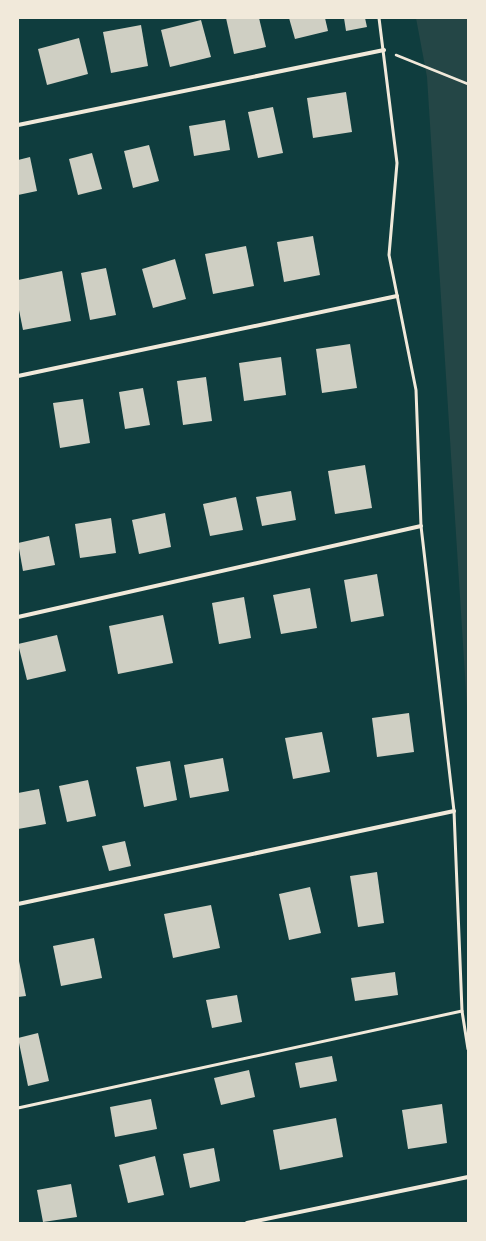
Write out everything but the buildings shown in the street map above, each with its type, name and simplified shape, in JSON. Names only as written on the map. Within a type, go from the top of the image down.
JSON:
[{"type":"street","points":[[18,125],[384,50]]},
{"type":"street","points":[[18,376],[397,296]]},
{"type":"street","points":[[18,617],[421,526]]},
{"type":"street","points":[[18,904],[454,811]]},
{"type":"street","points":[[246,1223],[468,1177]]},
{"type":"lane","points":[[379,18],[397,163],[389,255],[416,390],[421,526],[454,811],[462,1011],[468,1049]]},
{"type":"lane","points":[[18,1108],[462,1011]]},
{"type":"path","points":[[384,50],[468,84]]},
{"type":"shaded area","points":[[416,18],[468,18],[468,723],[427,77]]}]
